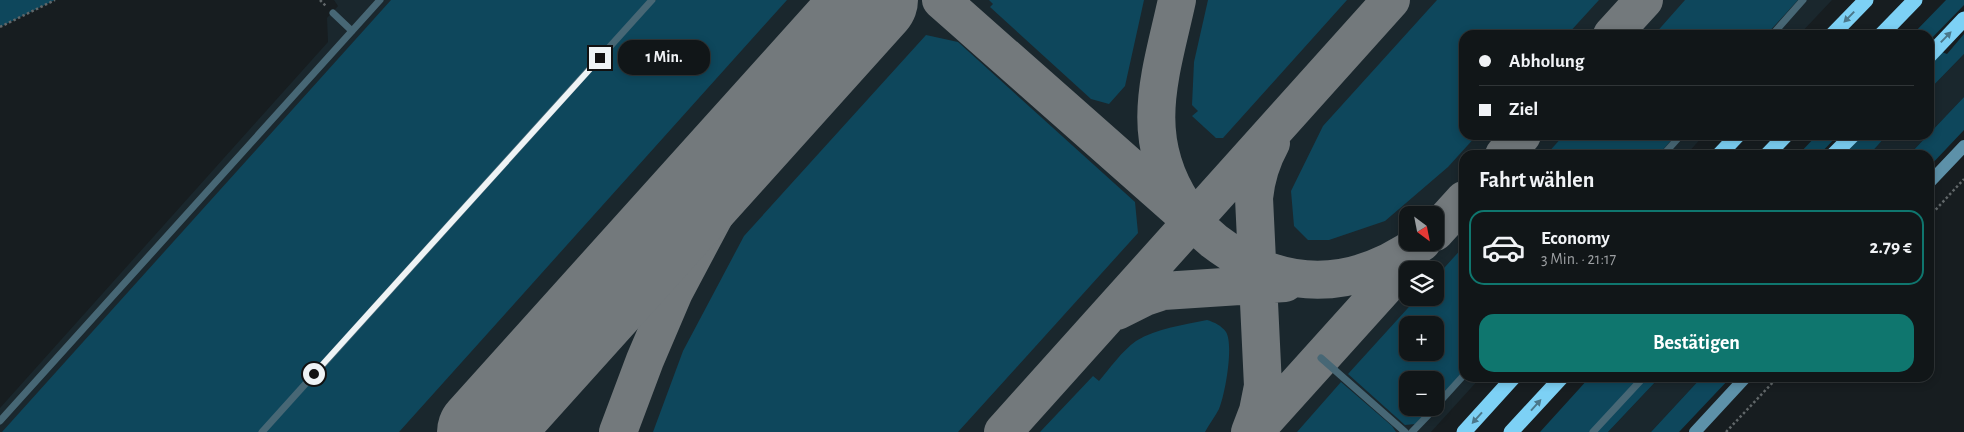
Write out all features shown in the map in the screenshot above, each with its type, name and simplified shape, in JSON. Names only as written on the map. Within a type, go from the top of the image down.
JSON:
[{"type":"highway","points":[[1837,30],[1866,0]]},
{"type":"highway","points":[[1886,30],[1915,0]]},
{"type":"highway","points":[[1934,51],[1964,19]]},
{"type":"highway","points":[[1724,150],[1733,140]]},
{"type":"highway","points":[[1772,150],[1781,140]]},
{"type":"highway","points":[[1838,150],[1848,140]]},
{"type":"highway","points":[[1464,432],[1510,382]]},
{"type":"highway","points":[[1511,432],[1557,382]]},
{"type":"main road","points":[[1934,178],[1964,146]]},
{"type":"main road","points":[[1695,432],[1741,382]]},
{"type":"lane","points":[[0,421],[380,0]]},
{"type":"lane","points":[[262,432],[652,0]]},
{"type":"lane","points":[[1776,30],[1803,0]]},
{"type":"lane","points":[[333,13],[352,32]]},
{"type":"lane","points":[[1668,150],[1676,140]]},
{"type":"lane","points":[[1321,358],[1405,432]]},
{"type":"lane","points":[[1444,397],[1459,381]]},
{"type":"lane","points":[[1593,432],[1639,382]]},
{"type":"lane","points":[[1412,432],[1427,416]]},
{"type":"path","points":[[0,27],[55,0]]},
{"type":"path","points":[[1934,212],[1964,179]]},
{"type":"path","points":[[1726,432],[1731,430],[1773,382]]},
{"type":"shaded area","points":[[0,0],[55,0],[0,27]]},
{"type":"shaded area","points":[[334,0],[1832,0],[1804,30],[1459,30],[1459,140],[1700,140],[1690,150],[1459,150],[1459,382],[1476,382],[1431,432],[0,432],[0,408],[328,42],[327,18],[338,6]]},
{"type":"shaded area","points":[[391,0],[648,0],[259,432],[2,432]]},
{"type":"shaded area","points":[[656,0],[787,0],[399,432],[266,432]]},
{"type":"shaded area","points":[[989,0],[1144,0],[1125,86],[1109,104],[1091,99],[990,7],[993,4]]},
{"type":"shaded area","points":[[1208,0],[1347,0],[1223,138],[1216,138],[1192,116],[1198,111],[1192,105],[1194,62]]},
{"type":"shaded area","points":[[1437,0],[1599,0],[1572,30],[1459,30],[1459,140],[1472,140],[1463,150],[1459,150],[1459,155],[1448,167],[1402,206],[1399,206],[1399,209],[1385,221],[1329,240],[1308,240],[1294,226],[1291,191],[1323,126]]},
{"type":"shaded area","points":[[1685,0],[1798,0],[1771,30],[1658,30]]},
{"type":"shaded area","points":[[1946,0],[1964,0],[1964,5],[1934,36],[1934,30],[1917,30]]},
{"type":"shaded area","points":[[1964,34],[1964,54],[1934,85],[1934,61],[1942,52],[1947,54]]},
{"type":"shaded area","points":[[926,35],[958,42],[1135,202],[1138,233],[958,432],[653,432],[683,351],[744,236]]},
{"type":"shaded area","points":[[1964,54],[1964,97],[1934,129],[1934,85]]},
{"type":"shaded area","points":[[1964,97],[1964,130],[1934,162],[1934,150],[1914,150],[1923,140],[1934,140],[1934,129]]},
{"type":"shaded area","points":[[1560,140],[1672,140],[1662,150],[1550,150]]},
{"type":"shaded area","points":[[1812,140],[1833,140],[1824,150],[1803,150]]},
{"type":"shaded area","points":[[1858,140],[1882,140],[1874,150],[1849,150]]},
{"type":"shaded area","points":[[1882,140],[1923,140],[1914,150],[1874,150]]},
{"type":"shaded area","points":[[1459,252],[1459,377],[1444,393],[1444,371],[1399,371],[1399,416],[1423,416],[1415,424],[1405,425],[1348,374],[1399,318],[1399,361],[1444,361],[1444,316],[1401,316],[1410,306],[1444,306],[1444,268]]},
{"type":"shaded area","points":[[1207,320],[1218,324],[1226,332],[1229,358],[1221,402],[1205,432],[1040,432],[1093,376],[1099,381],[1121,355],[1136,341],[1162,330]]},
{"type":"shaded area","points":[[1341,382],[1392,426],[1396,432],[1297,432]]},
{"type":"shaded area","points":[[1585,382],[1655,382],[1608,432],[1540,432]]},
{"type":"shaded area","points":[[1655,382],[1697,382],[1651,432],[1608,432]]},
{"type":"shaded area","points":[[1697,382],[1726,382],[1679,432],[1651,432]]},
{"type":"taxiway","points":[[941,0],[1214,241],[1240,258],[1265,270],[1292,277],[1318,280],[1344,277],[1370,270],[1407,251]]},
{"type":"taxiway","points":[[1177,0],[1160,79],[1157,129],[1160,154],[1169,179],[1183,205]]},
{"type":"taxiway","points":[[1003,432],[1391,0]]},
{"type":"taxiway","points":[[1617,30],[1644,0]]},
{"type":"taxiway","points":[[618,432],[645,360],[674,292],[717,211],[755,130]]},
{"type":"taxiway","points":[[1508,150],[1518,140]]},
{"type":"taxiway","points":[[1250,432],[1258,411],[1263,386],[1254,198],[1264,156],[1271,143]]},
{"type":"taxiway","points":[[1444,222],[1459,206]]},
{"type":"taxiway","points":[[1254,432],[1410,259]]},
{"type":"taxiway","points":[[1117,311],[1145,297],[1163,291],[1285,283]]},
{"type":"runway","points":[[483,432],[872,0]]},
{"type":"route","points":[[314,374],[600,58]]}]
